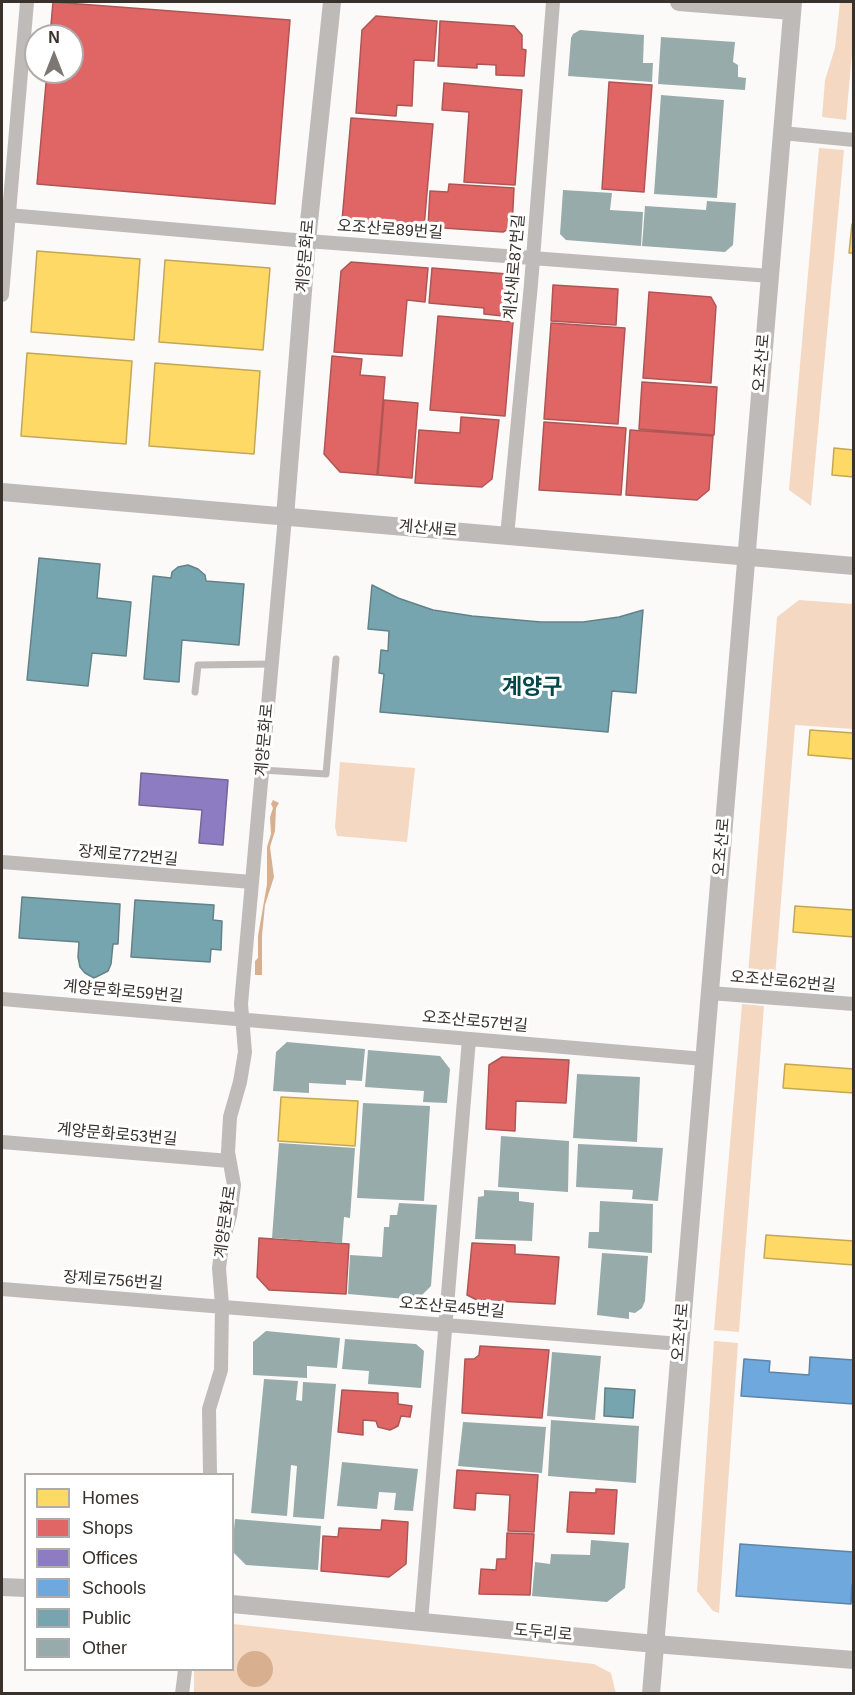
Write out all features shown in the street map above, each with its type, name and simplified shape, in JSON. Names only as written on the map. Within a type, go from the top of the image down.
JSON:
[{"type":"street","points":[[2,295],[27,2]]},
{"type":"street","name":"계양문화로","points":[[210,1473],[210,1409],[221,1370],[222,1305],[219,1268],[234,1185],[228,1152],[230,1117],[240,1082],[245,1052],[241,1004],[285,517],[307,241],[332,2]]},
{"type":"street","name":"계산새로87번길","points":[[507,536],[533,257],[553,2]]},
{"type":"street","points":[[680,2],[793,6]]},
{"type":"street","name":"오조산로","points":[[651,1694],[793,6]]},
{"type":"street","points":[[782,133],[854,140]]},
{"type":"street","name":"오조산로89번길","points":[[9,215],[307,241],[770,276]]},
{"type":"street","name":"계산새로","points":[[2,492],[854,566]]},
{"type":"street","name":"장제로772번길","points":[[2,862],[252,882]]},
{"type":"street","name":"오조산로62번길","points":[[710,993],[854,1004]]},
{"type":"street","name":"계양문화로59번길","points":[[2,999],[242,1018]]},
{"type":"street","name":"오조산로57번길","points":[[242,1018],[704,1059]]},
{"type":"street","points":[[421,1622],[470,1039]]},
{"type":"street","name":"계양문화로53번길","points":[[2,1142],[230,1161]]},
{"type":"street","name":"장제로756번길","points":[[2,1289],[222,1305]]},
{"type":"street","name":"오조산로45번길","points":[[222,1305],[680,1344]]},
{"type":"street","points":[[2,1587],[24,1588]]},
{"type":"street","name":"도두리로","points":[[234,1604],[655,1644],[854,1660]]},
{"type":"street","points":[[182,1694],[185,1671]]},
{"type":"lane","points":[[262,770],[326,774],[336,659]]},
{"type":"lane","points":[[195,692],[198,665],[272,664]]},
{"type":"shaded area","points":[[840,2],[853,2],[853,42],[846,120],[822,117],[825,80],[835,48]]},
{"type":"shaded area","points":[[819,148],[844,150],[811,506],[789,490]]},
{"type":"shaded area","points":[[799,600],[853,604],[853,729],[795,725],[775,977],[748,974],[777,617]]},
{"type":"shaded area","points":[[340,762],[415,768],[407,842],[337,836],[335,827]]},
{"type":"shaded area","points":[[273,800],[279,803],[276,808],[275,831],[270,847],[274,877],[265,905],[262,975],[255,975],[258,936],[267,884],[267,847],[271,834],[270,817]]},
{"type":"shaded area","points":[[742,1004],[764,1006],[739,1332],[714,1330]]},
{"type":"shaded area","points":[[714,1341],[738,1343],[719,1613],[713,1611],[697,1591]]},
{"type":"shaded area","points":[[234,1624],[594,1664],[611,1673],[616,1694],[194,1694],[194,1671],[234,1671]]},
{"type":"shaded area","points":[[255,1651],[268,1656],[273,1669],[268,1682],[255,1687],[242,1682],[237,1669],[242,1656]]},
{"type":"building: Homes","points":[[852,224],[854,224],[854,253],[849,253]]},
{"type":"building: Homes","points":[[37,251],[140,259],[134,340],[31,332]]},
{"type":"building: Homes","points":[[165,260],[270,268],[263,350],[159,342]]},
{"type":"building: Homes","points":[[27,353],[132,361],[126,444],[21,436]]},
{"type":"building: Homes","points":[[155,363],[260,371],[254,454],[149,446]]},
{"type":"building: Homes","points":[[834,448],[854,450],[854,477],[832,475]]},
{"type":"building: Homes","points":[[810,730],[854,733],[854,759],[808,755]]},
{"type":"building: Homes","points":[[795,906],[854,910],[854,937],[793,932]]},
{"type":"building: Homes","points":[[785,1064],[854,1069],[854,1093],[783,1088]]},
{"type":"building: Homes","points":[[281,1097],[358,1101],[355,1146],[278,1141]]},
{"type":"building: Homes","points":[[766,1235],[854,1241],[854,1265],[764,1258]]},
{"type":"building: Shops","points":[[53,2],[290,20],[275,204],[37,184],[46,84],[84,84],[84,24],[51,24]]},
{"type":"building: Shops","points":[[376,16],[437,21],[434,61],[414,60],[412,106],[397,105],[396,116],[356,113],[362,30]]},
{"type":"building: Shops","points":[[440,21],[514,26],[522,35],[522,49],[526,50],[524,76],[496,75],[496,65],[477,64],[477,68],[438,66]]},
{"type":"building: Shops","points":[[609,82],[652,85],[644,192],[602,189]]},
{"type":"building: Shops","points":[[444,83],[522,90],[515,185],[464,182],[469,112],[442,110]]},
{"type":"building: Shops","points":[[351,118],[433,124],[424,227],[342,221]]},
{"type":"building: Shops","points":[[449,184],[514,188],[512,227],[503,232],[428,227],[430,191],[448,192]]},
{"type":"building: Shops","points":[[351,262],[428,268],[425,302],[407,300],[402,356],[334,352],[341,271]]},
{"type":"building: Shops","points":[[432,268],[508,274],[516,283],[513,317],[484,314],[484,308],[429,303]]},
{"type":"building: Shops","points":[[553,285],[618,289],[616,325],[551,321]]},
{"type":"building: Shops","points":[[649,292],[711,297],[716,306],[711,383],[643,378]]},
{"type":"building: Shops","points":[[438,316],[513,322],[505,416],[430,410]]},
{"type":"building: Shops","points":[[551,323],[625,328],[618,424],[544,419]]},
{"type":"building: Shops","points":[[332,356],[362,359],[360,375],[385,377],[377,475],[340,472],[324,454]]},
{"type":"building: Shops","points":[[642,382],[717,387],[714,435],[639,429]]},
{"type":"building: Shops","points":[[384,400],[418,403],[412,478],[378,475]]},
{"type":"building: Shops","points":[[461,417],[499,420],[492,479],[482,487],[415,483],[419,430],[460,433]]},
{"type":"building: Shops","points":[[544,422],[626,428],[621,495],[539,490]]},
{"type":"building: Shops","points":[[630,430],[713,436],[709,490],[697,500],[626,495]]},
{"type":"building: Shops","points":[[502,1057],[569,1060],[566,1103],[516,1101],[515,1131],[486,1129],[489,1065]]},
{"type":"building: Shops","points":[[259,1238],[349,1244],[346,1294],[269,1290],[257,1277]]},
{"type":"building: Shops","points":[[472,1243],[515,1245],[515,1254],[559,1257],[555,1304],[477,1300],[467,1295]]},
{"type":"building: Shops","points":[[480,1346],[549,1350],[542,1418],[462,1413],[465,1359],[474,1359],[479,1355]]},
{"type":"building: Shops","points":[[342,1390],[398,1393],[398,1404],[412,1406],[410,1417],[401,1416],[398,1426],[390,1430],[378,1427],[376,1421],[363,1420],[363,1435],[338,1432]]},
{"type":"building: Shops","points":[[457,1470],[538,1475],[534,1532],[508,1531],[510,1495],[476,1493],[475,1510],[454,1508]]},
{"type":"building: Shops","points":[[596,1489],[617,1490],[614,1534],[567,1532],[570,1492],[596,1493]]},
{"type":"building: Shops","points":[[382,1520],[408,1522],[406,1564],[389,1577],[321,1571],[323,1536],[338,1537],[339,1528],[381,1530]]},
{"type":"building: Shops","points":[[507,1533],[534,1534],[530,1595],[479,1594],[481,1569],[496,1570],[497,1559],[506,1559]]},
{"type":"building: Offices","points":[[141,773],[228,780],[223,845],[199,843],[202,810],[139,805]]},
{"type":"building: Schools","points":[[810,1357],[854,1360],[854,1404],[741,1396],[744,1359],[770,1361],[769,1372],[809,1375]]},
{"type":"building: Schools","points":[[740,1544],[854,1552],[854,1585],[852,1585],[851,1604],[736,1596]]},
{"type":"building: Public","points":[[39,558],[100,564],[97,598],[131,602],[126,656],[92,653],[88,686],[27,680]]},
{"type":"building: Public","points":[[188,565],[205,575],[206,581],[244,584],[239,645],[182,640],[179,682],[144,679],[153,576],[171,578],[172,572],[178,567]]},
{"type":"building: Public","points":[[372,585],[398,598],[433,610],[472,616],[541,622],[583,622],[619,617],[643,610],[636,693],[612,691],[608,732],[380,712],[384,674],[379,673],[381,650],[388,651],[389,631],[368,629]]},
{"type":"building: Public","points":[[22,897],[120,904],[118,944],[113,944],[108,971],[94,978],[85,973],[80,967],[78,957],[79,942],[19,938]]},
{"type":"building: Public","points":[[135,900],[214,905],[213,920],[222,921],[221,950],[211,949],[210,962],[131,957]]},
{"type":"building: Public","points":[[605,1388],[635,1390],[633,1418],[604,1416]]},
{"type":"building: Other","points":[[580,30],[644,35],[643,63],[653,63],[652,82],[568,76],[571,38]]},
{"type":"building: Other","points":[[661,37],[735,42],[733,62],[738,65],[738,77],[746,78],[745,90],[658,84]]},
{"type":"building: Other","points":[[661,95],[724,100],[717,198],[654,194]]},
{"type":"building: Other","points":[[563,190],[612,193],[610,210],[643,212],[641,246],[566,240],[560,234]]},
{"type":"building: Other","points":[[707,201],[736,203],[733,245],[725,252],[642,246],[645,206],[706,210]]},
{"type":"building: Other","points":[[287,1042],[365,1049],[362,1081],[346,1080],[346,1085],[309,1083],[309,1093],[273,1091],[276,1052]]},
{"type":"building: Other","points":[[368,1050],[440,1056],[450,1069],[447,1103],[423,1102],[424,1091],[365,1087]]},
{"type":"building: Other","points":[[577,1074],[640,1077],[637,1142],[573,1138]]},
{"type":"building: Other","points":[[363,1103],[430,1106],[424,1201],[357,1198]]},
{"type":"building: Other","points":[[501,1136],[569,1141],[568,1192],[498,1187]]},
{"type":"building: Other","points":[[279,1143],[355,1148],[350,1218],[344,1217],[342,1243],[272,1238]]},
{"type":"building: Other","points":[[578,1144],[663,1148],[658,1201],[632,1199],[633,1190],[576,1187]]},
{"type":"building: Other","points":[[484,1190],[519,1192],[519,1201],[534,1203],[532,1241],[475,1239],[478,1197],[484,1196]]},
{"type":"building: Other","points":[[600,1201],[653,1204],[652,1253],[588,1248],[589,1232],[599,1232]]},
{"type":"building: Other","points":[[399,1203],[437,1205],[431,1286],[417,1300],[348,1294],[350,1255],[382,1257],[384,1227],[389,1227],[390,1215],[397,1215]]},
{"type":"building: Other","points":[[602,1253],[648,1256],[645,1301],[642,1308],[635,1313],[629,1312],[629,1319],[597,1315]]},
{"type":"building: Other","points":[[266,1331],[340,1338],[337,1368],[307,1366],[307,1378],[253,1375],[253,1342]]},
{"type":"building: Other","points":[[345,1339],[416,1344],[424,1351],[421,1388],[368,1384],[369,1371],[342,1369]]},
{"type":"building: Other","points":[[552,1352],[601,1356],[595,1420],[547,1416]]},
{"type":"building: Other","points":[[264,1379],[298,1381],[296,1400],[302,1401],[303,1382],[336,1384],[324,1519],[293,1517],[297,1466],[291,1465],[287,1516],[251,1513]]},
{"type":"building: Other","points":[[551,1420],[639,1426],[636,1483],[548,1476]]},
{"type":"building: Other","points":[[463,1422],[546,1427],[542,1473],[458,1466]]},
{"type":"building: Other","points":[[342,1462],[418,1469],[413,1511],[394,1510],[396,1493],[379,1492],[377,1509],[337,1506]]},
{"type":"building: Other","points":[[235,1519],[321,1526],[318,1570],[246,1565],[234,1553]]},
{"type":"building: Other","points":[[591,1540],[629,1543],[625,1588],[607,1602],[532,1596],[535,1562],[550,1564],[551,1554],[590,1555]]},
{"type":"district","name":"계양구","points":[[532,688]]}]
